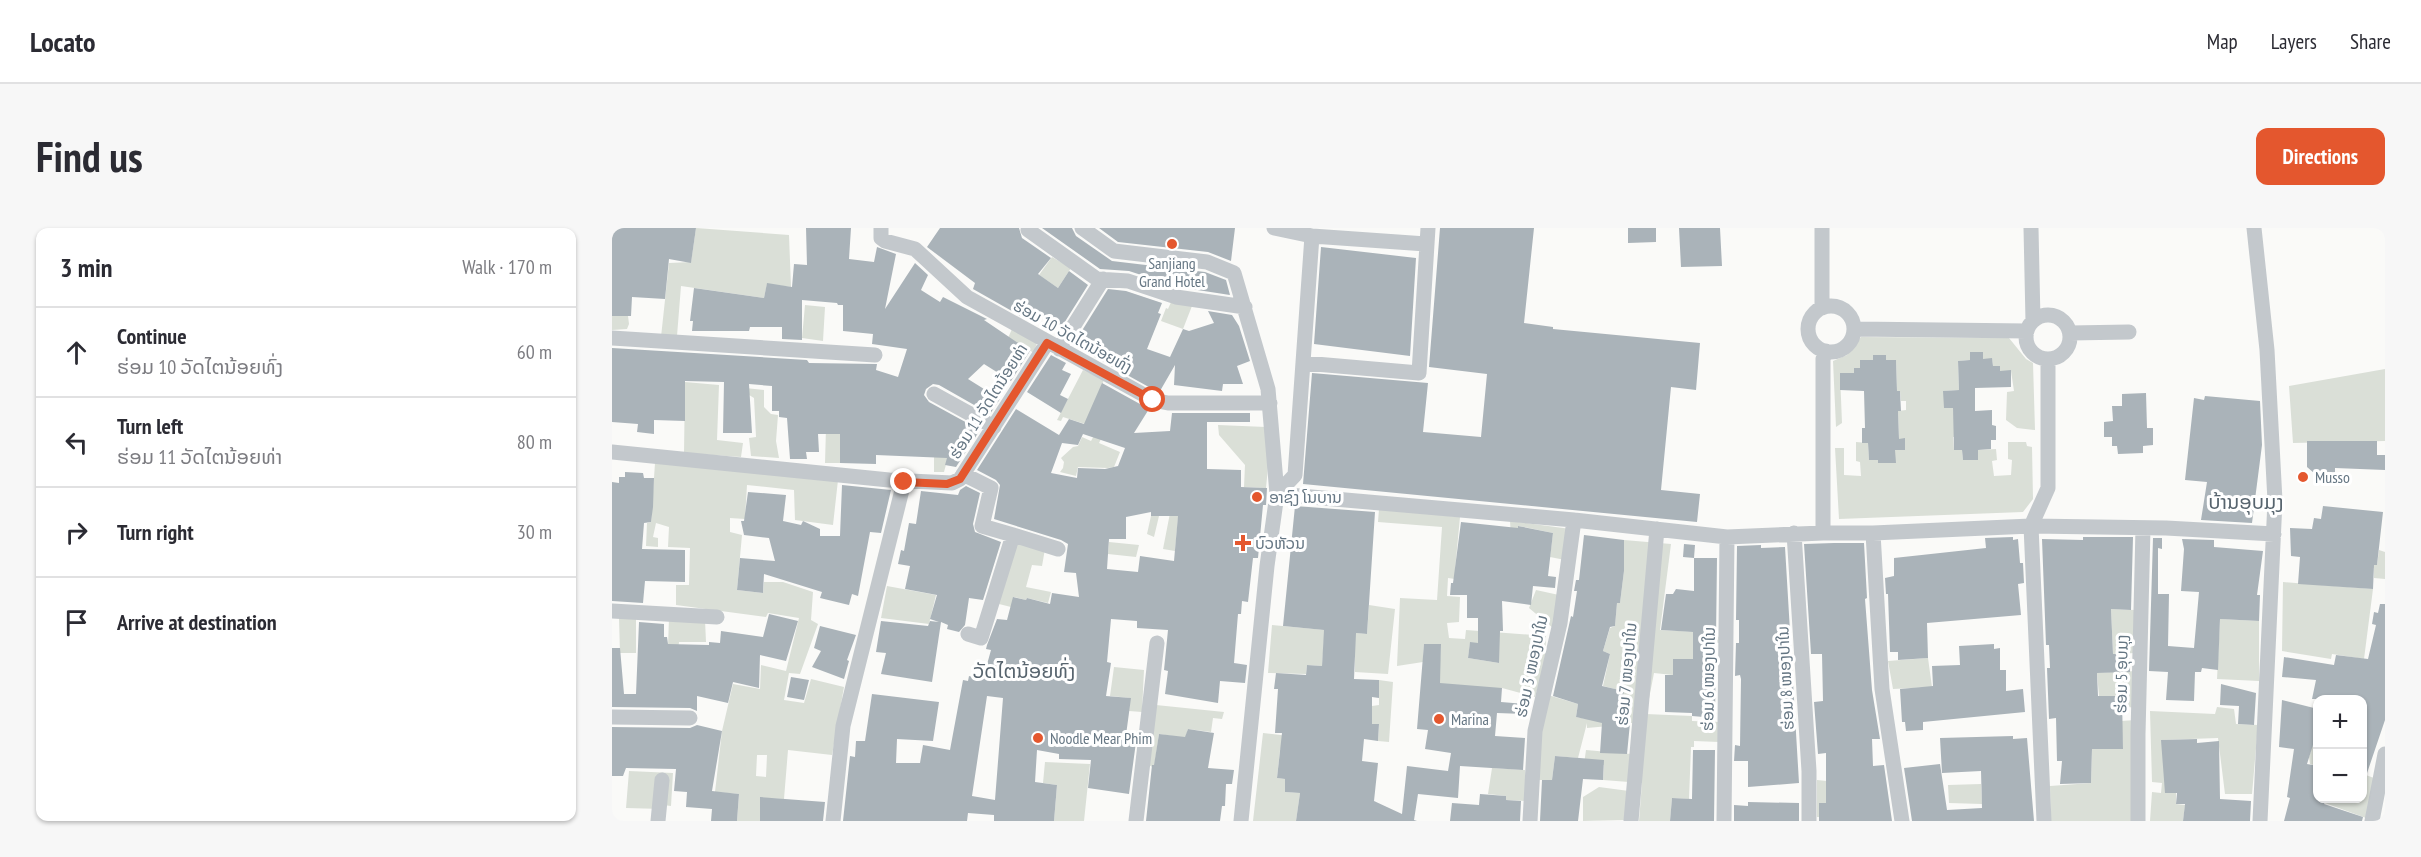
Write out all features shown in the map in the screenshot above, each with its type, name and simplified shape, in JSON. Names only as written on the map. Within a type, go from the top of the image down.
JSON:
[{"type":"street","points":[[1082,228],[1114,251],[1207,262],[1234,273],[1268,389],[1277,494],[1266,566],[1241,821]]},
{"type":"street","points":[[1274,228],[1312,236],[1426,244]]},
{"type":"street","points":[[1304,363],[1419,374],[1428,228]]},
{"type":"street","points":[[1822,228],[1822,308]]},
{"type":"street","points":[[1854,329],[2030,326],[2039,316],[2054,315],[2066,322],[2070,333],[2070,343],[2067,349],[2056,358],[2041,358],[2029,349],[2026,342],[2030,326],[2031,228]]},
{"type":"street","points":[[2254,228],[2268,361],[2274,490],[2274,534],[2260,821]]},
{"type":"street","points":[[1028,230],[1097,279],[1135,282],[1176,297],[1245,307]]},
{"type":"street","name":"ຮ່ອມ 10 ວັດໄຕນ້ອຍທົ່ງ","points":[[881,233],[885,242],[915,249],[967,297],[1053,346],[1160,402],[1270,403]]},
{"type":"street","points":[[1277,494],[1295,475],[1312,236]]},
{"type":"street","name":"ຮ່ອມ 11 ວັດໄຕນ້ອຍທ່າ","points":[[962,477],[994,427],[1103,279]]},
{"type":"street","points":[[1830,306],[1844,310],[1853,321],[1854,329],[1854,336],[1844,348],[1837,351],[1826,351],[1816,346],[1809,333],[1811,318],[1822,308],[1830,306]]},
{"type":"street","points":[[2070,333],[2129,332]]},
{"type":"street","points":[[612,338],[875,355]]},
{"type":"street","points":[[1823,532],[1823,359],[1826,351]]},
{"type":"street","points":[[2044,821],[2031,526],[2048,488],[2049,359]]},
{"type":"street","points":[[934,394],[994,427]]},
{"type":"street","points":[[612,452],[904,482],[947,484],[962,477],[991,488],[982,526],[1058,549]]},
{"type":"street","points":[[833,821],[843,726],[904,482]]},
{"type":"street","points":[[1277,494],[1574,520],[1727,537],[2031,526],[2274,534]]},
{"type":"street","name":"ຮ່ອມ 3 ໜອງປາໃນ","points":[[1530,821],[1535,731],[1560,622],[1574,520]]},
{"type":"street","name":"ຮ່ອມ 5 ອຸບມຸງ","points":[[2138,821],[2143,528]]},
{"type":"street","name":"ຮ່ອມ 7 ໜອງປາໃນ","points":[[1631,821],[1657,530]]},
{"type":"street","name":"ຮ່ອມ 8 ໜອງປາໃນ","points":[[1794,533],[1809,771],[1809,821]]},
{"type":"street","points":[[1873,533],[1882,690],[1902,821]]},
{"type":"street","points":[[968,634],[981,638],[1013,535]]},
{"type":"street","name":"ຮ່ອມ 6 ໜອງປາໃນ","points":[[1724,821],[1727,537]]},
{"type":"street","points":[[612,611],[717,617]]},
{"type":"street","points":[[1136,821],[1157,643]]},
{"type":"street","points":[[612,717],[690,718]]},
{"type":"street","points":[[2372,821],[2385,754]]},
{"type":"street","points":[[658,821],[662,780]]},
{"type":"shaded area","points":[[696,228],[789,235],[791,287],[767,284],[764,298],[681,286],[677,336],[661,337],[669,263],[691,262]]},
{"type":"shaded area","points":[[1052,257],[1071,268],[1058,288],[1039,275]]},
{"type":"shaded area","points":[[1172,300],[1192,306],[1183,329],[1161,321]]},
{"type":"shaded area","points":[[805,305],[825,307],[823,341],[802,338]]},
{"type":"shaded area","points":[[612,316],[628,316],[627,329],[612,330]]},
{"type":"shaded area","points":[[1012,329],[1037,342],[1034,353],[1008,338]]},
{"type":"shaded area","points":[[1861,337],[2009,338],[2026,359],[2033,363],[2035,430],[2017,428],[2006,420],[2007,392],[2014,391],[2011,371],[2000,371],[2000,366],[1993,366],[1992,359],[1983,359],[1982,352],[1971,352],[1970,360],[1958,361],[1959,390],[1944,391],[1944,407],[1953,408],[1958,437],[1953,437],[1954,450],[1962,450],[1963,460],[1978,460],[1978,450],[1996,449],[1997,460],[1992,461],[1994,476],[2011,475],[2012,460],[2008,459],[2008,442],[2026,442],[2027,446],[2032,447],[2033,499],[2023,512],[1839,519],[1835,448],[1844,448],[1844,475],[1861,476],[1860,462],[1856,461],[1856,442],[1868,443],[1869,460],[1878,460],[1878,463],[1895,463],[1895,450],[1904,450],[1905,439],[1899,439],[1898,411],[1906,410],[1906,401],[1901,401],[1900,391],[1897,391],[1896,360],[1886,360],[1885,355],[1873,355],[1873,360],[1860,368],[1854,368],[1854,373],[1840,374],[1842,423],[1836,427],[1833,361],[1847,355]]},
{"type":"shaded area","points":[[2385,369],[2385,441],[2293,443],[2289,386]]},
{"type":"shaded area","points":[[1083,370],[1104,380],[1085,424],[1063,417],[1061,421],[1057,420]]},
{"type":"shaded area","points":[[685,382],[719,385],[717,440],[743,443],[741,457],[684,453]]},
{"type":"shaded area","points":[[736,387],[764,390],[764,407],[771,414],[778,415],[776,441],[779,458],[751,456],[749,438],[756,437],[754,398]]},
{"type":"shaded area","points":[[1218,425],[1266,427],[1269,457],[1266,488],[1244,487],[1245,465],[1219,435]]},
{"type":"shaded area","points":[[826,428],[850,434],[840,449],[840,463],[825,463]]},
{"type":"shaded area","points":[[1096,432],[1103,435],[1099,443],[1120,452],[1114,467],[1078,467],[1076,476],[1060,472],[1064,462],[1061,458],[1073,447],[1078,446],[1082,437],[1091,441]]},
{"type":"shaded area","points":[[934,444],[951,446],[944,472],[934,472]]},
{"type":"shaded area","points":[[655,463],[838,480],[833,525],[795,520],[794,490],[747,485],[745,519],[730,518],[730,532],[742,535],[737,590],[763,593],[764,582],[783,582],[813,592],[811,620],[818,624],[800,674],[789,673],[784,700],[804,703],[811,679],[844,687],[832,755],[788,750],[784,799],[761,798],[760,821],[737,821],[739,794],[715,792],[722,731],[733,684],[760,689],[761,665],[786,671],[799,618],[768,613],[766,617],[676,605],[676,585],[689,585],[690,548],[668,547],[669,527],[656,523],[653,537],[658,538],[658,547],[646,546],[647,523],[651,522]],"holes":[[[757,755],[767,755],[766,777],[756,776]]]},
{"type":"shaded area","points":[[1179,507],[1175,551],[1163,549],[1171,508]]},
{"type":"shaded area","points":[[1379,509],[1460,517],[1455,570],[1462,580],[1448,578],[1447,596],[1460,597],[1459,622],[1447,623],[1449,638],[1465,639],[1466,630],[1546,636],[1545,664],[1535,697],[1502,688],[1438,692],[1441,644],[1424,644],[1423,662],[1397,666],[1400,598],[1437,600],[1442,527],[1378,522]],"holes":[[[1470,643],[1499,646],[1499,663],[1468,658]]]},
{"type":"shaded area","points":[[1151,516],[1159,516],[1154,537],[1147,534]]},
{"type":"shaded area","points":[[1510,521],[1578,530],[1575,562],[1550,557],[1553,533],[1519,526],[1513,567]]},
{"type":"shaded area","points":[[1624,540],[1671,544],[1660,630],[1697,632],[1698,636],[1721,637],[1721,643],[1693,643],[1693,659],[1673,659],[1673,675],[1654,673],[1646,714],[1692,716],[1692,721],[1720,722],[1719,742],[1694,741],[1694,747],[1691,747],[1689,799],[1672,798],[1670,821],[1639,821],[1642,783],[1603,780],[1604,765],[1584,764],[1586,750],[1631,754],[1632,723],[1609,722],[1609,726],[1587,728],[1587,723],[1578,758],[1555,756],[1552,780],[1538,780],[1541,731],[1548,695],[1578,704],[1576,717],[1587,719],[1623,691],[1603,686],[1610,654],[1603,651],[1610,628],[1615,626],[1617,603],[1620,603],[1624,571]]},
{"type":"shaded area","points":[[1014,542],[1045,549],[1042,566],[1032,565],[1026,587],[1051,592],[1048,603],[1014,597],[1011,607],[995,603]]},
{"type":"shaded area","points":[[1109,542],[1139,545],[1136,557],[1108,554]]},
{"type":"shaded area","points":[[2379,550],[2385,552],[2385,579],[2374,578],[2374,568],[2308,558],[2377,565]]},
{"type":"shaded area","points":[[2283,582],[2373,589],[2364,659],[2332,654],[2331,659],[2282,651]]},
{"type":"shaded area","points":[[887,586],[936,595],[929,624],[881,618]]},
{"type":"shaded area","points":[[1536,590],[1559,595],[1553,628],[1529,608]]},
{"type":"shaded area","points":[[1369,605],[1395,609],[1388,674],[1355,672],[1355,653],[1324,640],[1322,666],[1307,665],[1306,674],[1268,673],[1272,625],[1367,634]]},
{"type":"shaded area","points":[[2111,609],[2135,610],[2136,653],[2113,654]]},
{"type":"shaded area","points":[[619,618],[636,618],[636,653],[620,653]]},
{"type":"shaded area","points":[[669,618],[705,620],[706,642],[679,642],[676,676],[667,675]]},
{"type":"shaded area","points":[[2220,619],[2259,621],[2259,681],[2217,679]]},
{"type":"shaded area","points":[[1928,658],[1932,687],[1893,689],[1888,661]]},
{"type":"shaded area","points":[[1114,667],[1144,670],[1142,712],[1129,711],[1130,698],[1110,696]]},
{"type":"shaded area","points":[[2136,671],[2135,708],[2122,706],[2122,696],[2099,696],[2097,673]]},
{"type":"shaded area","points":[[1379,680],[1393,682],[1389,742],[1378,741],[1379,725],[1372,724],[1372,706],[1379,705]]},
{"type":"shaded area","points":[[1156,705],[1224,712],[1222,719],[1213,718],[1211,732],[1188,729],[1184,743],[1172,736],[1159,734],[1154,768],[1149,765]]},
{"type":"shaded area","points":[[2217,707],[2234,709],[2236,724],[2258,725],[2252,794],[2225,794],[2218,738],[2162,740],[2176,789],[2176,804],[2185,805],[2183,821],[2150,821],[2152,792],[2161,793],[2162,783],[2152,782],[2150,711],[2215,714]]},
{"type":"shaded area","points":[[2136,720],[2132,821],[2051,821],[2050,786],[2091,783],[2092,749],[2123,749],[2121,721]]},
{"type":"shaded area","points":[[1263,733],[1289,736],[1280,750],[1277,778],[1285,779],[1285,792],[1300,793],[1296,821],[1253,821]]},
{"type":"shaded area","points":[[2313,743],[2313,765],[2310,764],[2309,757]]},
{"type":"shaded area","points":[[1045,762],[1090,764],[1084,821],[1054,821],[1057,785],[1043,783]]},
{"type":"shaded area","points":[[1492,768],[1525,770],[1526,801],[1506,800],[1506,796],[1488,794]]},
{"type":"shaded area","points":[[629,771],[673,773],[671,806],[663,805],[662,809],[626,808]]},
{"type":"shaded area","points":[[2367,775],[2374,778],[2366,818],[2325,803],[2367,803]]},
{"type":"shaded area","points":[[1817,780],[1827,781],[1827,817],[1817,817]]},
{"type":"shaded area","points":[[1981,784],[1982,804],[1949,803],[1948,785]]},
{"type":"shaded area","points":[[1599,787],[1629,791],[1625,820],[1583,821],[1583,797]]},
{"type":"building","points":[[612,228],[696,228],[691,263],[669,259],[665,299],[632,297],[631,316],[612,316]]},
{"type":"building","points":[[806,228],[851,228],[849,259],[874,262],[877,247],[896,254],[885,309],[915,263],[928,275],[921,290],[940,302],[943,297],[987,319],[984,320],[1030,351],[1011,381],[984,364],[968,379],[1000,399],[990,414],[939,385],[933,384],[926,389],[924,395],[929,402],[980,430],[956,467],[945,465],[947,458],[876,455],[876,464],[840,463],[840,434],[818,434],[819,452],[806,452],[807,459],[790,459],[787,418],[779,417],[779,411],[772,411],[772,386],[749,384],[752,433],[723,433],[724,382],[685,381],[685,421],[654,420],[654,434],[637,432],[638,424],[612,422],[612,348],[807,360],[809,363],[877,364],[876,370],[898,377],[907,349],[872,344],[873,334],[843,331],[843,305],[837,303],[802,300],[802,340],[782,339],[782,327],[750,327],[749,331],[692,331],[693,321],[690,321],[694,288],[764,298],[767,283],[792,287],[794,264],[807,265]]},
{"type":"building","points":[[940,228],[1019,228],[1022,238],[1051,258],[1038,274],[1058,288],[1069,271],[1088,285],[1061,328],[1038,315],[1031,322],[973,289],[975,283],[927,247]]},
{"type":"building","points":[[1042,228],[1072,228],[1076,236],[1112,261],[1205,272],[1226,280],[1230,295],[1178,287],[1129,271],[1100,269]]},
{"type":"building","name":"Sanjiang Grand Hotel","points":[[1099,228],[1235,228],[1231,261],[1208,252],[1118,242]]},
{"type":"building","points":[[1440,228],[1534,228],[1524,323],[1553,327],[1553,329],[1700,343],[1696,390],[1671,387],[1661,490],[1700,494],[1697,522],[1303,484],[1312,373],[1428,383],[1423,432],[1481,437],[1487,374],[1429,367]]},
{"type":"building","points":[[1628,228],[1656,228],[1656,242],[1628,243]]},
{"type":"building","points":[[1679,228],[1720,228],[1722,266],[1681,267]]},
{"type":"building","points":[[1321,247],[1416,258],[1410,356],[1314,344]]},
{"type":"building","points":[[1108,289],[1126,291],[1162,303],[1158,313],[1161,314],[1147,349],[1170,357],[1183,329],[1189,331],[1214,323],[1208,311],[1232,315],[1239,326],[1250,361],[1237,366],[1243,384],[1223,384],[1222,391],[1174,385],[1175,365],[1160,391],[1156,391],[1073,345]]},
{"type":"building","points":[[1970,352],[1983,352],[1983,359],[1992,358],[1993,366],[2000,366],[2000,371],[2011,370],[2011,387],[1975,388],[1975,411],[1992,410],[1992,425],[1996,426],[1996,440],[1991,440],[1991,449],[1978,450],[1978,460],[1963,460],[1962,450],[1954,450],[1953,408],[1944,408],[1943,391],[1959,390],[1958,361],[1970,360]]},
{"type":"building","points":[[1051,355],[1066,363],[1062,370],[1071,374],[1060,395],[1068,399],[1061,413],[1027,392]]},
{"type":"building","points":[[1873,355],[1886,355],[1886,360],[1896,360],[1897,391],[1900,391],[1901,411],[1898,411],[1899,439],[1905,438],[1905,450],[1895,450],[1896,463],[1878,463],[1878,460],[1869,460],[1868,443],[1862,443],[1862,428],[1865,428],[1864,391],[1840,390],[1840,373],[1854,373],[1854,368],[1860,368],[1860,360],[1873,360]]},
{"type":"building","points":[[1102,383],[1149,409],[1134,433],[1170,431],[1172,413],[1250,413],[1250,422],[1207,422],[1207,469],[1241,470],[1241,487],[1267,488],[1258,558],[1253,558],[1248,602],[1242,601],[1241,614],[1238,614],[1234,663],[1247,665],[1245,683],[1220,681],[1218,703],[1165,694],[1168,671],[1164,670],[1168,630],[1137,628],[1137,621],[1111,619],[1107,662],[1111,663],[1106,696],[1131,698],[1126,735],[1132,736],[1131,741],[1136,742],[1129,794],[1088,788],[1091,760],[1059,759],[1059,754],[1037,750],[1035,782],[1057,785],[1054,821],[994,821],[994,815],[968,813],[967,821],[843,821],[850,756],[855,757],[856,741],[865,741],[872,694],[939,702],[933,741],[897,739],[896,763],[920,763],[923,745],[950,750],[963,680],[968,681],[969,676],[983,679],[991,650],[986,649],[987,645],[997,619],[1007,620],[1013,597],[1050,604],[1052,593],[1079,597],[1076,573],[1064,572],[1068,544],[994,519],[1000,485],[996,480],[977,470],[1016,409],[1059,435],[1069,419],[1084,424]],"holes":[[[1083,434],[1125,448],[1118,466],[1105,469],[1078,468],[1077,478],[1051,473],[1062,443],[1078,445]],[[1151,512],[1151,516],[1178,516],[1174,561],[1140,556],[1138,572],[1107,569],[1109,539],[1126,539],[1126,517]],[[987,696],[1003,698],[995,800],[972,796]]]},
{"type":"building","points":[[2146,393],[2147,428],[2153,428],[2153,445],[2143,446],[2143,453],[2118,454],[2117,446],[2112,446],[2112,437],[2104,437],[2104,422],[2113,421],[2112,406],[2122,406],[2122,394]]},
{"type":"building","points":[[2205,396],[2260,401],[2262,445],[2252,523],[2201,520],[2207,482],[2185,480],[2194,398],[2204,400]]},
{"type":"building","points":[[2307,441],[2377,441],[2377,455],[2385,455],[2385,470],[2335,468],[2335,473],[2314,473],[2307,467]]},
{"type":"building","points":[[625,472],[643,473],[644,478],[654,478],[651,522],[644,523],[642,549],[685,550],[685,582],[645,581],[643,603],[612,601],[612,482],[619,483],[619,477],[625,477]]},
{"type":"building","points":[[842,485],[891,490],[881,533],[870,532],[858,596],[852,594],[849,605],[820,598],[822,592],[764,574],[763,593],[737,590],[740,558],[775,561],[769,538],[744,535],[741,521],[744,521],[748,492],[786,495],[783,521],[801,525],[803,521],[820,529],[820,536],[840,536]]},
{"type":"building","points":[[966,486],[980,493],[973,524],[975,532],[1001,542],[983,600],[969,598],[965,625],[959,632],[947,629],[948,625],[941,622],[932,682],[881,674],[886,653],[876,652],[881,621],[928,626],[930,621],[939,622],[930,619],[937,595],[905,589],[910,566],[898,564],[901,550],[904,551],[909,523],[916,524],[921,491],[958,495],[960,490]]},
{"type":"building","points":[[1295,506],[1375,512],[1367,634],[1356,633],[1354,679],[1379,680],[1379,698],[1372,697],[1372,724],[1379,724],[1378,741],[1364,739],[1362,761],[1378,763],[1374,801],[1402,814],[1407,766],[1448,771],[1451,753],[1425,749],[1428,730],[1417,729],[1424,644],[1441,644],[1440,683],[1502,688],[1501,702],[1525,704],[1524,714],[1497,713],[1495,736],[1525,738],[1523,770],[1460,766],[1458,798],[1418,794],[1414,820],[1417,821],[1296,821],[1300,793],[1285,792],[1285,779],[1277,778],[1282,733],[1275,733],[1278,689],[1274,689],[1276,673],[1306,675],[1307,665],[1322,666],[1324,630],[1283,626]]},
{"type":"building","points":[[2323,506],[2383,512],[2377,565],[2374,565],[2373,589],[2298,584],[2300,557],[2291,556],[2290,528],[2312,529],[2314,518],[2321,519]]},
{"type":"building","points":[[1461,522],[1518,528],[1518,526],[1553,533],[1548,576],[1556,577],[1555,588],[1533,586],[1531,605],[1502,601],[1503,631],[1500,631],[1499,663],[1468,658],[1470,642],[1478,643],[1478,618],[1467,618],[1467,595],[1450,595]]},
{"type":"building","points":[[1584,535],[1624,540],[1624,571],[1620,603],[1617,603],[1615,626],[1610,627],[1603,651],[1610,654],[1602,686],[1624,691],[1618,722],[1630,723],[1627,754],[1600,753],[1602,723],[1576,717],[1578,704],[1553,696],[1571,616],[1573,617],[1577,591],[1574,591],[1576,580],[1579,580]]},
{"type":"building","points":[[2013,537],[2013,540],[2018,539],[2020,563],[2023,563],[2024,583],[2018,584],[2021,615],[1927,623],[1928,658],[1898,660],[1898,652],[1890,652],[1888,594],[1886,594],[1885,578],[1894,576],[1894,558],[1986,548],[1985,538]]},
{"type":"building","points":[[2083,537],[2133,537],[2131,610],[2111,609],[2113,654],[2130,654],[2130,672],[2097,673],[2098,696],[2122,696],[2123,749],[2092,749],[2091,783],[2060,784],[2062,761],[2057,761],[2056,718],[2049,719],[2047,668],[2050,668],[2049,645],[2046,645],[2042,539],[2083,540]]},
{"type":"building","points":[[2153,538],[2162,538],[2162,549],[2158,548],[2158,594],[2169,594],[2168,646],[2194,648],[2199,592],[2181,591],[2184,549],[2182,539],[2214,540],[2214,547],[2263,551],[2257,595],[2260,595],[2259,621],[2220,619],[2218,670],[2202,668],[2201,672],[2195,672],[2194,701],[2166,700],[2168,672],[2149,671]]},
{"type":"building","points":[[1864,543],[1867,598],[1865,599],[1872,690],[1880,739],[1872,739],[1873,766],[1884,765],[1892,821],[1819,821],[1819,803],[1826,803],[1826,753],[1818,754],[1814,702],[1823,701],[1822,654],[1811,654],[1804,544]]},
{"type":"building","points":[[1684,544],[1695,545],[1694,558],[1683,557]]},
{"type":"building","points":[[1761,545],[1761,548],[1785,547],[1799,783],[1748,787],[1748,761],[1734,761],[1735,745],[1740,746],[1741,679],[1740,675],[1735,676],[1736,643],[1739,643],[1739,620],[1736,620],[1737,546]]},
{"type":"building","points":[[1694,558],[1717,558],[1715,718],[1692,716],[1692,713],[1665,712],[1665,675],[1673,675],[1673,659],[1693,659],[1693,632],[1661,630],[1666,594],[1673,594],[1676,589],[1694,591]]},
{"type":"building","points":[[2380,604],[2385,604],[2385,720],[2367,773],[2367,695],[2313,695],[2312,699],[2316,680],[2282,677],[2284,657],[2334,665],[2336,655],[2368,659],[2376,625],[2372,624],[2374,612],[2378,613]]},
{"type":"building","points":[[769,614],[798,621],[786,661],[760,655],[759,688],[733,682],[728,703],[697,696],[697,711],[690,708],[612,707],[612,648],[620,648],[624,694],[636,694],[639,622],[664,624],[664,637],[667,637],[668,644],[709,645],[709,642],[720,643],[721,631],[763,637]]},
{"type":"building","points":[[820,626],[856,635],[847,660],[849,661],[844,679],[812,667],[821,651],[814,648]]},
{"type":"building","points":[[1994,644],[1994,649],[2000,648],[2000,670],[2006,670],[2006,691],[2023,689],[2025,712],[1923,722],[1923,730],[1906,731],[1905,722],[1902,722],[1900,689],[1933,686],[1932,666],[1960,665],[1959,646]]},
{"type":"building","points":[[791,677],[809,680],[804,700],[787,697]]},
{"type":"building","points":[[2221,684],[2256,693],[2254,725],[2238,724],[2239,706],[2220,705]]},
{"type":"building","points":[[2282,700],[2313,708],[2313,745],[2307,764],[2313,765],[2313,803],[2324,803],[2363,817],[2362,821],[2284,821],[2290,798],[2287,797],[2294,749],[2279,747]]},
{"type":"building","points":[[697,725],[722,731],[712,791],[739,794],[737,821],[711,821],[712,809],[686,807],[687,792],[674,791],[676,769],[626,768],[623,776],[612,776],[612,727],[690,728]]},
{"type":"building","points":[[1188,729],[1214,733],[1208,768],[1234,770],[1232,784],[1226,784],[1225,806],[1222,806],[1220,821],[1146,821],[1152,765],[1154,765],[1159,734],[1185,737]]},
{"type":"building","points":[[2013,736],[2013,739],[2027,738],[2034,821],[1912,821],[1904,768],[1940,764],[1947,810],[1982,808],[1981,771],[1942,773],[1940,738]]},
{"type":"building","points":[[2197,739],[2197,743],[2219,741],[2220,799],[2251,801],[2250,821],[2183,821],[2185,804],[2176,804],[2177,793],[2165,793],[2161,740]]},
{"type":"building","points":[[1693,750],[1715,750],[1714,821],[1670,821],[1672,798],[1692,799]]},
{"type":"building","points":[[1555,756],[1604,760],[1603,780],[1583,779],[1578,821],[1540,821],[1542,780],[1552,780]]},
{"type":"building","points":[[1480,794],[1506,796],[1506,800],[1521,801],[1520,821],[1450,821],[1452,803],[1479,805]]},
{"type":"building","points":[[760,797],[825,802],[823,821],[760,821]]},
{"type":"building","points":[[1748,802],[1799,803],[1799,821],[1734,821],[1734,805],[1748,806]]},
{"type":"place","name":"Sanjiang Grand Hotel","points":[[1172,244]]},
{"type":"place","name":"Musso","points":[[2303,477]]},
{"type":"place","name":"ອາຊົງ ໂນບານ","points":[[1257,497]]},
{"type":"place","name":"ບົວຫັວນ","points":[[1243,543]]},
{"type":"place","name":"Marina","points":[[1439,719]]},
{"type":"place","name":"Noodle Mear Phim","points":[[1038,738]]},
{"type":"district","name":"ບ້ານອຸບມຸງ","points":[[2246,502]]},
{"type":"district","name":"ວັດໄຕນ້ອຍທົ່ງ","points":[[1024,671]]},
{"type":"route","points":[[904,482],[947,484],[960,479],[1047,343],[1153,400]]}]
